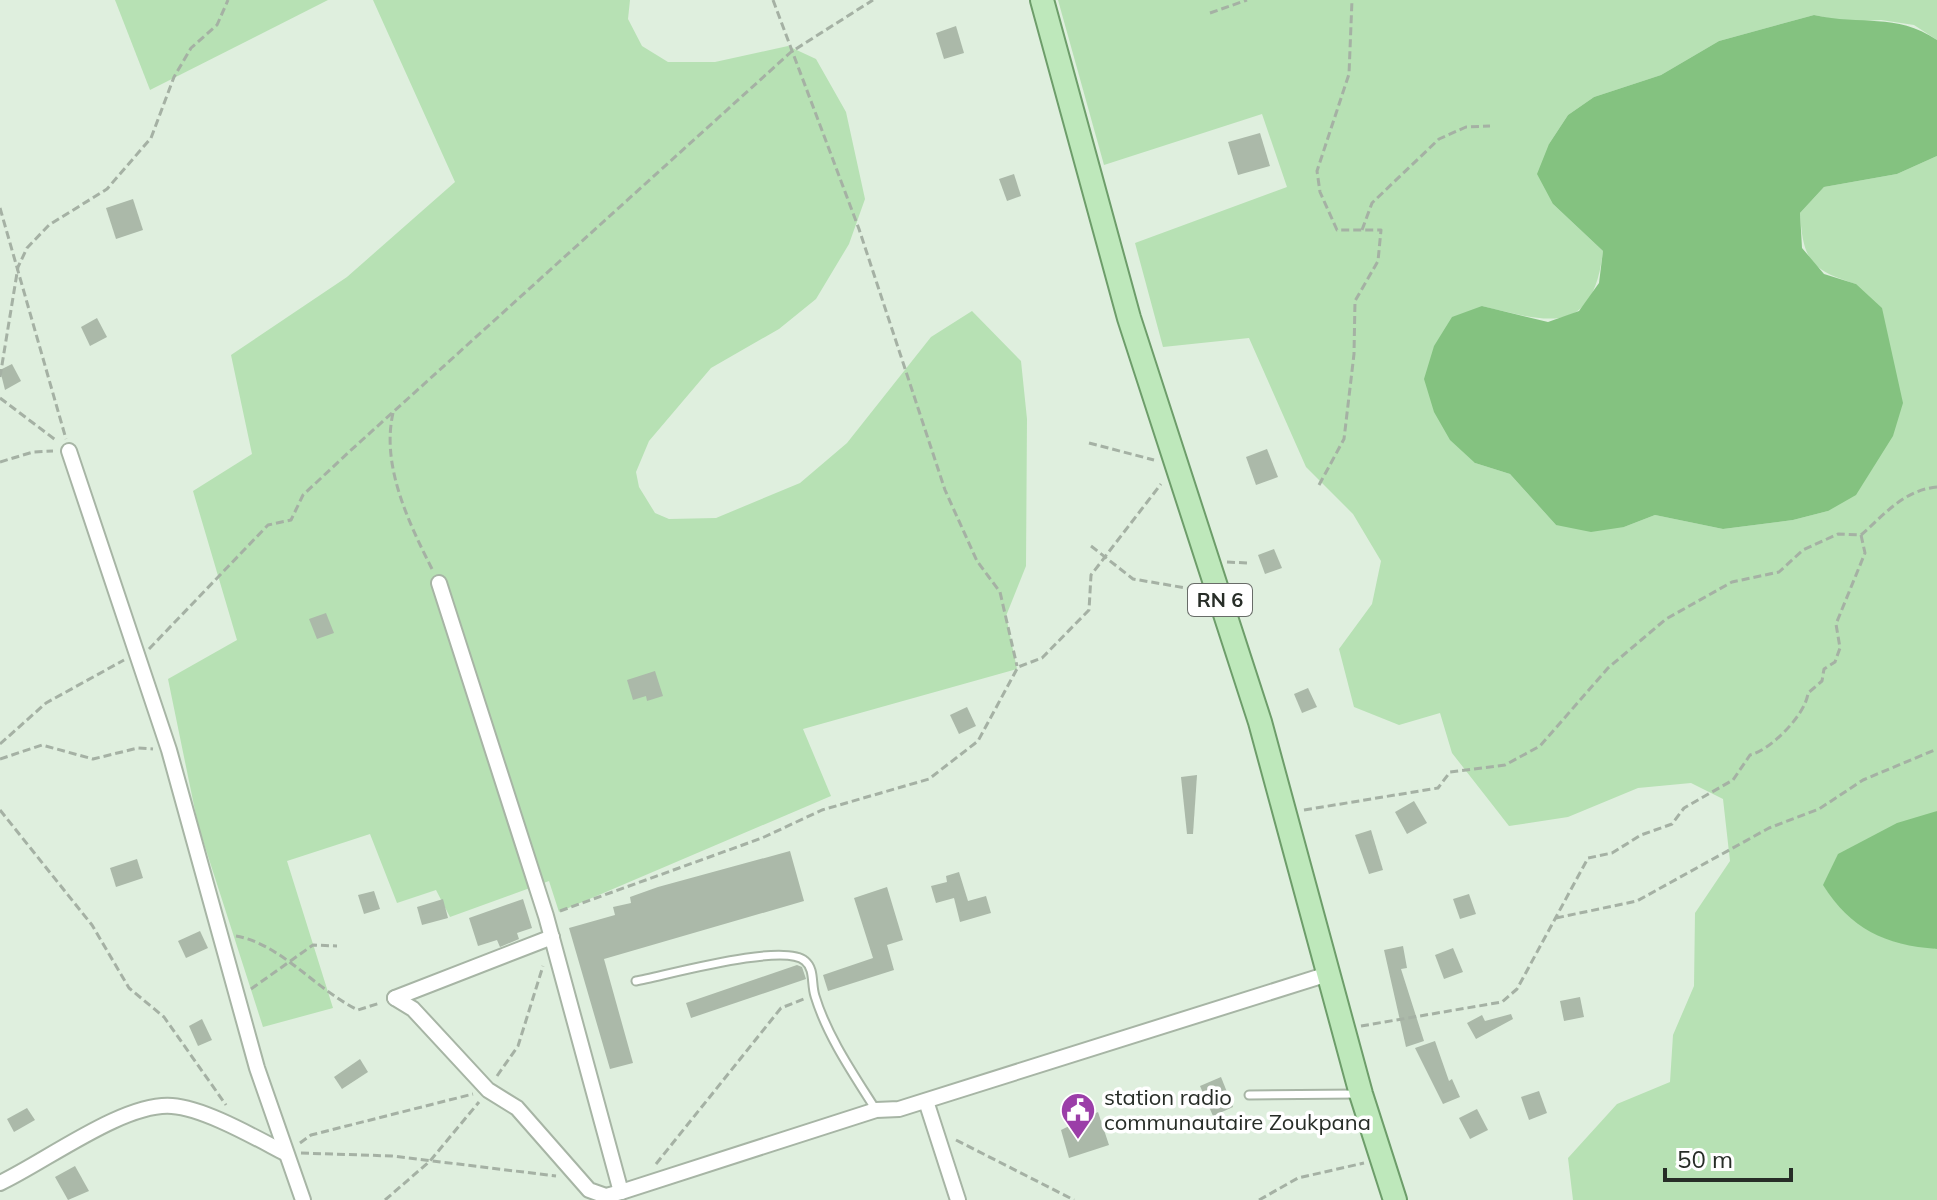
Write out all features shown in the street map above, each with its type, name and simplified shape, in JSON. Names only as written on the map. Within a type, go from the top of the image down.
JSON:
[{"type":"main road","name":"RN 6","points":[[1042,0],[1129,318],[1218,594],[1284,813],[1361,1094],[1395,1200]]},
{"type":"street","points":[[69,451],[169,750],[238,999],[285,1153],[303,1200]]},
{"type":"street","points":[[439,583],[546,916],[621,1192]]},
{"type":"street","points":[[395,998],[552,937]]},
{"type":"street","points":[[395,998],[413,1009],[488,1090],[517,1108],[576,1179],[589,1190],[606,1196],[876,1110],[899,1109],[926,1101],[1328,974]]},
{"type":"street","points":[[926,1101],[958,1200]]},
{"type":"street","points":[[0,1183],[106,1124],[140,1111],[170,1105],[247,1134],[285,1153]]},
{"type":"lane","points":[[636,981],[760,953],[788,953],[806,961],[812,972],[814,995],[845,1060],[876,1110]]},
{"type":"lane","points":[[1249,1095],[1361,1094]]},
{"type":"path","points":[[0,377],[18,267],[27,248],[49,225],[107,189],[151,138],[174,77],[191,48],[217,25],[228,0]]},
{"type":"path","points":[[773,0],[859,229],[945,490],[977,561],[1000,592],[1018,667]]},
{"type":"path","points":[[0,744],[46,703],[135,654],[155,647],[268,525],[291,520],[303,495],[791,52],[873,0]]},
{"type":"path","points":[[1210,13],[1247,0]]},
{"type":"path","points":[[1319,485],[1344,439],[1354,354],[1355,301],[1378,261],[1381,230],[1337,230],[1320,192],[1317,171],[1349,74],[1352,0]]},
{"type":"path","points":[[1362,230],[1372,203],[1439,139],[1466,127],[1490,126]]},
{"type":"path","points":[[0,208],[69,451]]},
{"type":"path","points":[[0,398],[69,451]]},
{"type":"path","points":[[393,413],[387,439],[408,522],[439,583]]},
{"type":"path","points":[[546,916],[762,838],[822,810],[929,779],[978,741],[1018,667],[1042,658],[1089,610],[1091,575],[1176,465],[1089,443]]},
{"type":"path","points":[[0,462],[33,452],[69,451]]},
{"type":"path","points":[[1284,813],[1438,788],[1450,772],[1505,765],[1540,746],[1608,668],[1666,619],[1732,582],[1779,572],[1803,550],[1838,534],[1861,535],[1899,500],[1922,489],[1937,487]]},
{"type":"path","points":[[1343,1029],[1416,1013],[1502,1002],[1517,989],[1588,858],[1612,853],[1641,835],[1672,824],[1684,808],[1733,780],[1750,755],[1764,752],[1807,702],[1808,693],[1822,681],[1824,669],[1835,662],[1840,648],[1836,624],[1865,553],[1861,535]]},
{"type":"path","points":[[1091,546],[1133,579],[1218,594]]},
{"type":"path","points":[[0,759],[42,745],[93,759],[138,748],[169,750]]},
{"type":"path","points":[[1556,918],[1637,901],[1769,828],[1819,809],[1863,780],[1937,749]]},
{"type":"path","points":[[0,810],[92,925],[129,988],[164,1017],[247,1134]]},
{"type":"path","points":[[220,934],[258,940],[332,998],[358,1010],[395,998]]},
{"type":"path","points":[[238,999],[313,945],[337,946]]},
{"type":"path","points":[[656,1165],[781,1008],[814,995]]},
{"type":"path","points":[[285,1153],[311,1135],[488,1090]]},
{"type":"path","points":[[935,1129],[1074,1200]]},
{"type":"path","points":[[285,1153],[392,1156],[576,1179]]},
{"type":"path","points":[[1259,1200],[1298,1178],[1382,1159]]},
{"type":"shaded area","points":[[115,0],[328,0],[150,90]]},
{"type":"shaded area","points":[[373,0],[630,0],[628,19],[642,46],[668,62],[715,62],[788,46],[816,59],[846,112],[865,199],[849,244],[816,299],[779,329],[711,368],[649,441],[636,472],[639,487],[655,513],[669,519],[716,518],[800,483],[847,443],[931,337],[972,311],[1021,361],[1027,419],[1026,566],[1006,616],[1017,669],[803,729],[831,796],[559,912],[549,881],[450,917],[436,890],[397,903],[370,834],[287,861],[333,1008],[263,1027],[198,825],[168,679],[237,640],[193,491],[252,454],[231,355],[347,277],[455,182]]},
{"type":"shaded area","points":[[1058,0],[1937,0],[1937,40],[1914,25],[1881,20],[1847,22],[1814,15],[1719,41],[1661,75],[1594,97],[1568,115],[1549,144],[1553,204],[1603,251],[1598,279],[1589,299],[1578,311],[1564,317],[1547,319],[1482,306],[1475,463],[1510,474],[1556,525],[1624,527],[1655,515],[1723,529],[1793,520],[1828,511],[1856,284],[1829,274],[1812,261],[1804,242],[1800,213],[1824,187],[1897,174],[1937,156],[1937,811],[1930,815],[1934,949],[1937,949],[1937,1200],[1573,1200],[1568,1158],[1617,1104],[1670,1082],[1673,1035],[1694,986],[1695,913],[1730,861],[1723,799],[1691,783],[1638,788],[1568,817],[1509,826],[1452,753],[1440,713],[1399,725],[1354,707],[1339,649],[1372,604],[1381,561],[1353,514],[1306,467],[1249,338],[1163,347],[1135,243],[1287,187],[1262,114],[1104,165]]},
{"type":"shaded area","points":[[1814,15],[1907,26],[1937,40],[1937,156],[1897,174],[1824,187],[1800,213],[1802,248],[1824,274],[1856,284],[1882,308],[1903,403],[1893,436],[1856,495],[1828,511],[1793,520],[1723,529],[1655,515],[1624,527],[1591,532],[1556,525],[1510,474],[1475,463],[1450,440],[1434,412],[1424,379],[1434,346],[1452,317],[1482,306],[1548,322],[1579,311],[1599,283],[1603,251],[1553,204],[1537,174],[1549,144],[1568,115],[1594,97],[1661,75],[1719,41]]},
{"type":"shaded area","points":[[1937,811],[1937,949],[1885,939],[1857,924],[1823,885],[1838,854],[1897,823]]},
{"type":"building","points":[[956,26],[964,53],[944,59],[936,33]]},
{"type":"building","points":[[1260,133],[1270,166],[1238,175],[1228,142]]},
{"type":"building","points":[[1014,174],[1021,196],[1007,201],[999,179]]},
{"type":"building","points":[[133,199],[143,230],[116,239],[106,208]]},
{"type":"building","points":[[97,318],[107,337],[90,346],[81,327]]},
{"type":"building","points":[[12,364],[21,381],[5,390],[0,370]]},
{"type":"building","points":[[1267,449],[1278,477],[1256,485],[1246,457]]},
{"type":"building","points":[[1274,549],[1282,568],[1265,574],[1258,555]]},
{"type":"building","points":[[326,613],[334,633],[317,639],[309,619]]},
{"type":"building","points":[[655,671],[663,696],[647,701],[646,696],[633,700],[627,680]]},
{"type":"building","points":[[1308,688],[1317,707],[1302,713],[1294,694]]},
{"type":"building","points":[[967,707],[976,726],[959,734],[950,715]]},
{"type":"building","points":[[1197,775],[1193,834],[1187,834],[1181,777]]},
{"type":"building","points":[[1414,801],[1427,823],[1407,834],[1395,812]]},
{"type":"building","points":[[1371,830],[1383,870],[1369,874],[1355,835]]},
{"type":"building","points":[[790,851],[804,901],[604,959],[633,1063],[610,1069],[569,928],[615,915],[613,907],[631,903],[630,897],[658,887]]},
{"type":"building","points":[[137,859],[143,878],[116,887],[110,868]]},
{"type":"building","points":[[959,872],[968,901],[986,896],[991,913],[960,922],[954,898],[936,903],[931,886],[947,882],[946,876]]},
{"type":"building","points":[[887,887],[903,940],[887,945],[894,970],[828,991],[823,975],[873,958],[854,898]]},
{"type":"building","points":[[374,891],[380,909],[364,914],[358,895]]},
{"type":"building","points":[[1469,894],[1476,914],[1460,919],[1453,899]]},
{"type":"building","points":[[443,899],[448,918],[422,925],[417,907]]},
{"type":"building","points":[[523,899],[532,928],[517,933],[519,939],[500,947],[497,940],[478,946],[469,918]]},
{"type":"building","points":[[200,931],[208,948],[186,958],[178,941]]},
{"type":"building","points":[[1403,946],[1407,968],[1401,969],[1424,1041],[1406,1047],[1384,950]]},
{"type":"building","points":[[1453,948],[1463,972],[1444,979],[1435,955]]},
{"type":"building","points":[[797,965],[802,967],[806,979],[691,1018],[686,1003]]},
{"type":"building","points":[[1580,997],[1584,1017],[1564,1021],[1560,1001]]},
{"type":"building","points":[[1511,1014],[1513,1019],[1476,1039],[1467,1023],[1482,1015],[1485,1021]]},
{"type":"building","points":[[202,1019],[212,1040],[198,1046],[189,1026]]},
{"type":"building","points":[[1435,1041],[1449,1081],[1452,1079],[1460,1097],[1443,1104],[1415,1048]]},
{"type":"building","points":[[360,1059],[368,1072],[342,1089],[334,1077]]},
{"type":"building","points":[[1221,1077],[1233,1107],[1213,1116],[1200,1086]]},
{"type":"building","points":[[1539,1091],[1547,1113],[1529,1120],[1521,1097]]},
{"type":"building","points":[[27,1108],[35,1120],[14,1132],[7,1119]]},
{"type":"building","points":[[1477,1109],[1488,1130],[1470,1139],[1459,1118]]},
{"type":"building","points":[[1098,1112],[1109,1145],[1069,1158],[1061,1130]]},
{"type":"building","points":[[75,1166],[89,1191],[68,1200],[55,1177]]},
{"type":"place","name":"station radio communautaire Zoukpana","points":[[1078,1141]]}]
